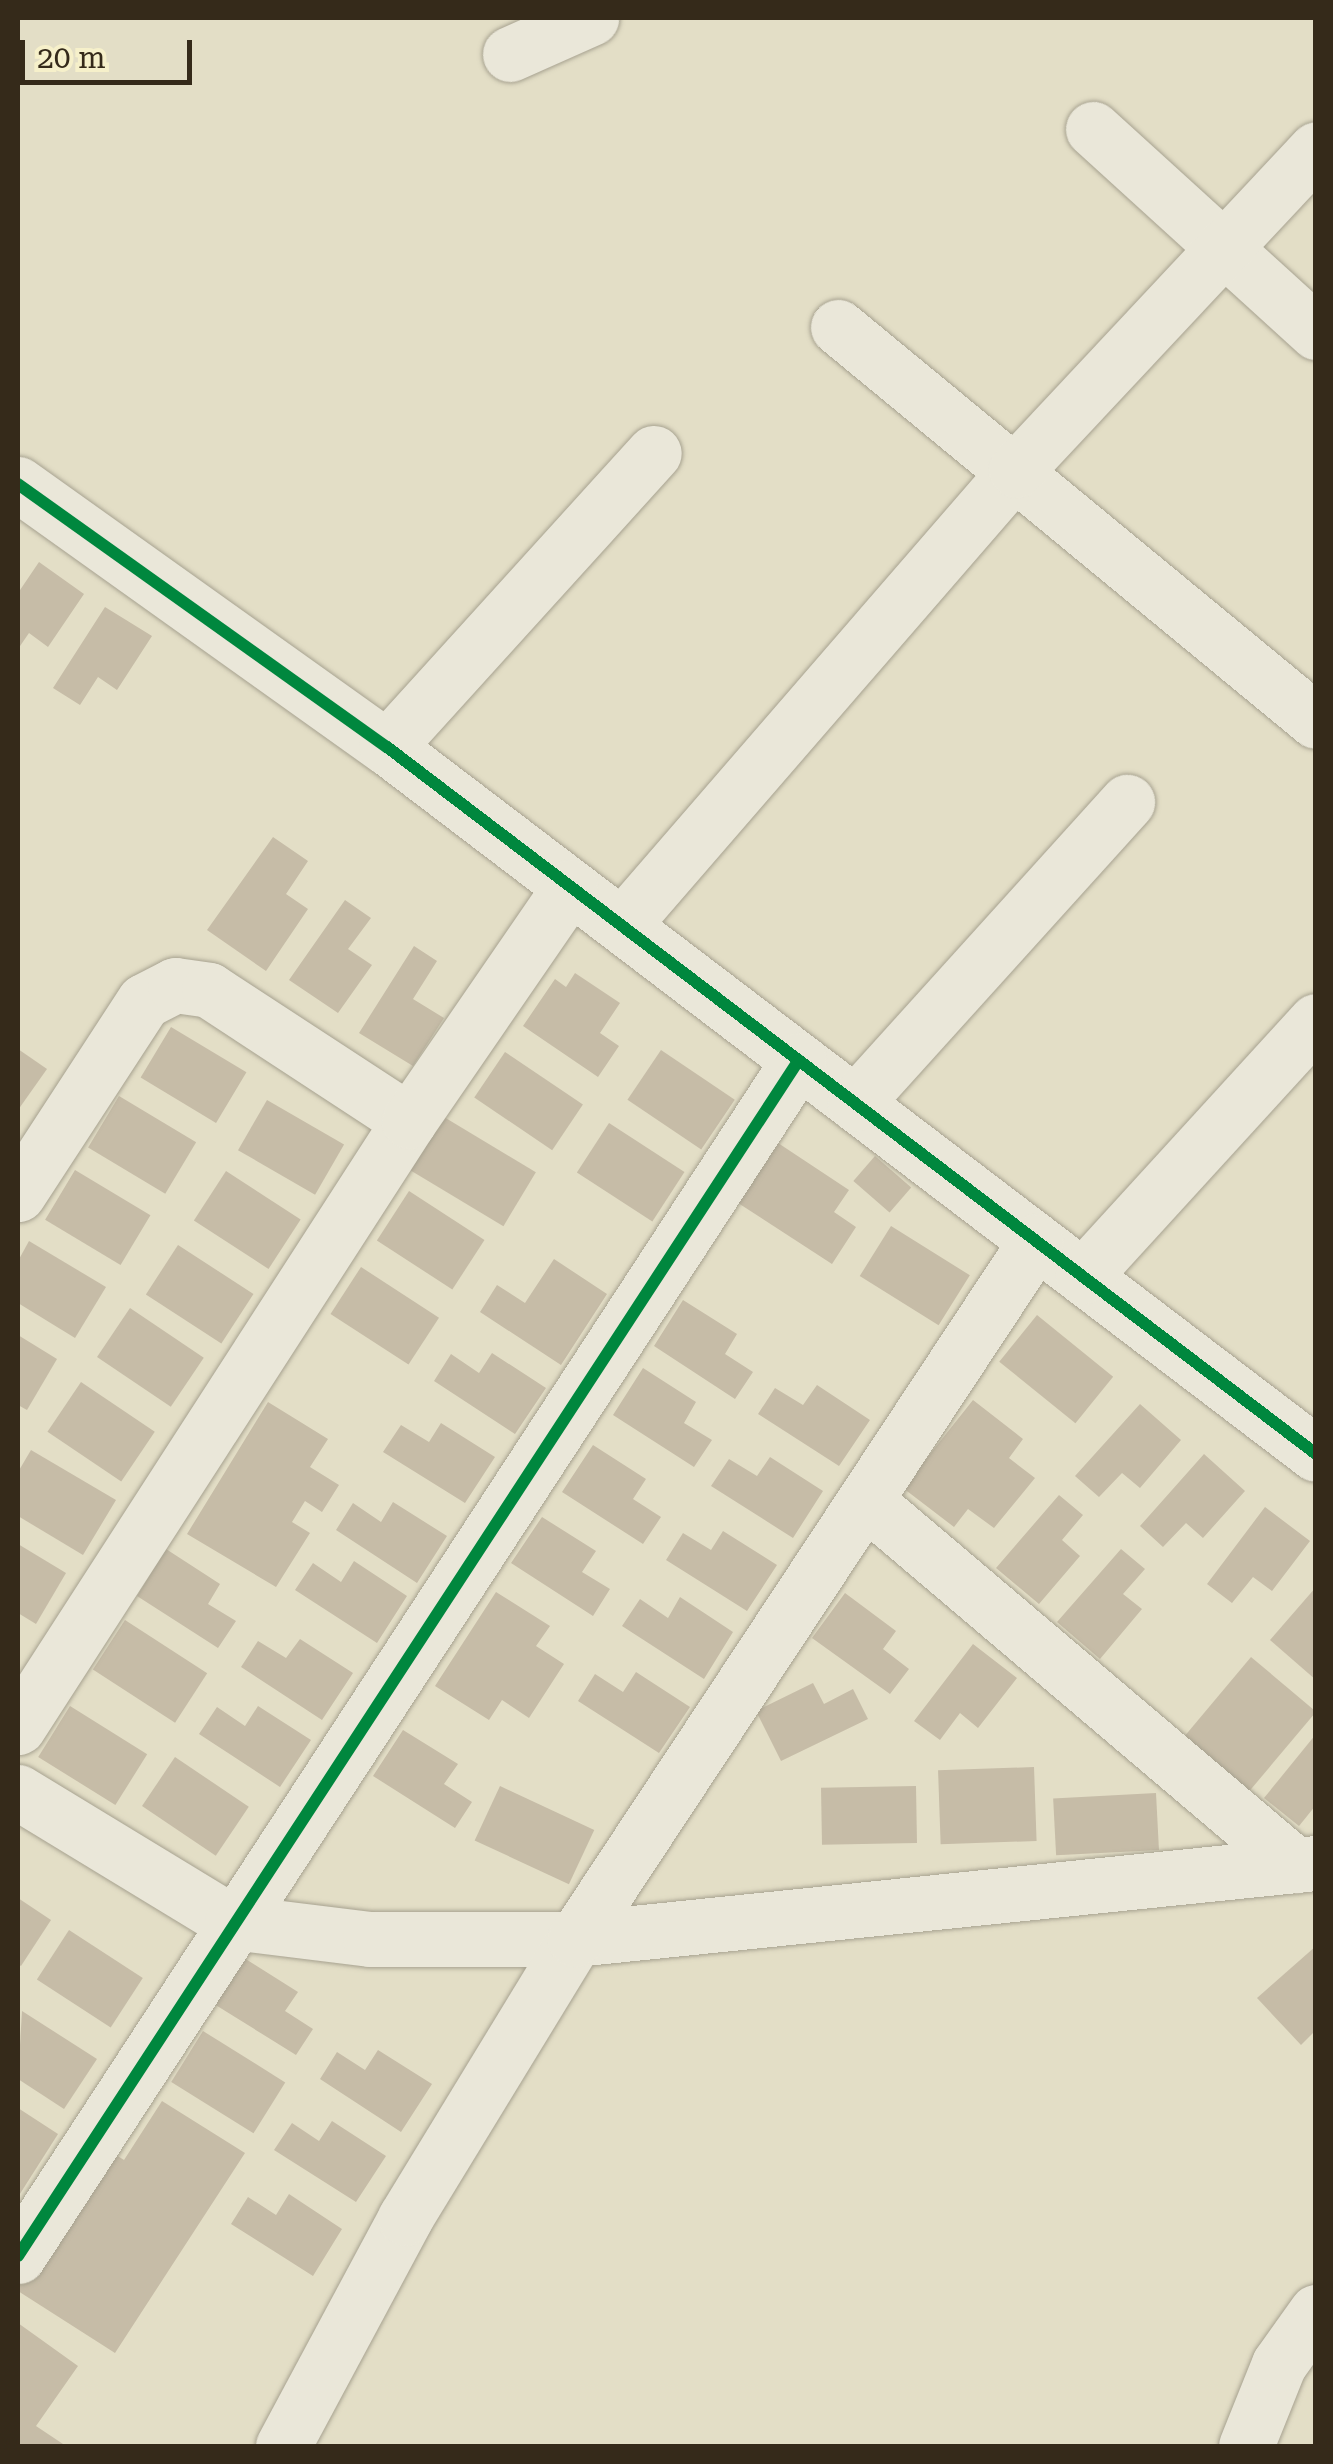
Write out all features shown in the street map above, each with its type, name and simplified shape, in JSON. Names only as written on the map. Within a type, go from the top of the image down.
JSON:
[{"type":"street","points":[[510,54],[591,18]]},
{"type":"street","points":[[1093,129],[1316,332]]},
{"type":"street","points":[[622,925],[1016,470],[1316,149]]},
{"type":"street","points":[[838,327],[1316,721]]},
{"type":"street","points":[[387,747],[654,453]]},
{"type":"street","points":[[18,484],[387,747],[1314,1449]]},
{"type":"street","points":[[855,1103],[1127,802]]},
{"type":"street","points":[[18,1727],[410,1121],[570,887]]},
{"type":"street","points":[[18,1194],[144,1000],[175,985],[209,990],[410,1121]]},
{"type":"street","points":[[1083,1276],[1316,1021]]},
{"type":"street","points":[[18,2256],[232,1922],[799,1060]]},
{"type":"street","points":[[283,2446],[405,2218],[575,1940],[1036,1240]]},
{"type":"street","points":[[866,1501],[1305,1864]]},
{"type":"street","points":[[18,1792],[232,1922],[370,1939],[575,1940],[1305,1864]]},
{"type":"street","points":[[1246,2446],[1278,2364],[1316,2312]]},
{"type":"building","points":[[39,562],[84,594],[48,647],[29,633],[18,649],[18,593]]},
{"type":"building","points":[[105,607],[152,636],[117,690],[98,677],[80,705],[53,688]]},
{"type":"building","points":[[273,837],[308,861],[286,894],[308,909],[266,971],[207,930]]},
{"type":"building","points":[[345,900],[371,918],[348,949],[372,965],[338,1013],[289,980]]},
{"type":"building","points":[[414,946],[437,961],[413,999],[444,1018],[413,1066],[359,1033]]},
{"type":"building","points":[[575,973],[620,1003],[600,1033],[619,1046],[598,1077],[523,1026],[555,979],[566,987]]},
{"type":"building","points":[[171,1027],[246,1072],[216,1123],[141,1078]]},
{"type":"building","points":[[18,1049],[47,1069],[18,1110]]},
{"type":"building","points":[[661,1050],[735,1100],[701,1150],[627,1100]]},
{"type":"building","points":[[505,1052],[583,1105],[552,1150],[474,1098]]},
{"type":"building","points":[[119,1096],[196,1142],[165,1194],[88,1147]]},
{"type":"building","points":[[267,1100],[344,1144],[315,1195],[238,1150]]},
{"type":"building","points":[[439,1114],[536,1172],[503,1226],[407,1168]]},
{"type":"building","points":[[609,1123],[684,1172],[652,1221],[577,1172]]},
{"type":"building","points":[[775,1141],[849,1190],[834,1212],[856,1227],[832,1264],[735,1201]]},
{"type":"building","points":[[875,1156],[911,1187],[890,1212],[853,1181]]},
{"type":"building","points":[[75,1170],[150,1215],[121,1265],[45,1220]]},
{"type":"building","points":[[226,1171],[301,1219],[269,1269],[194,1220]]},
{"type":"building","points":[[409,1191],[484,1240],[452,1289],[377,1240]]},
{"type":"building","points":[[891,1226],[970,1275],[939,1325],[860,1276]]},
{"type":"building","points":[[29,1241],[106,1287],[75,1338],[18,1303],[18,1261]]},
{"type":"building","points":[[178,1245],[253,1294],[221,1343],[146,1294]]},
{"type":"building","points":[[554,1259],[607,1294],[561,1365],[480,1312],[497,1285],[525,1303]]},
{"type":"building","points":[[361,1267],[439,1318],[408,1365],[331,1314]]},
{"type":"building","points":[[683,1300],[737,1334],[725,1354],[753,1372],[735,1399],[654,1346]]},
{"type":"building","points":[[130,1308],[204,1358],[171,1407],[97,1357]]},
{"type":"building","points":[[1037,1315],[1113,1377],[1075,1423],[999,1362]]},
{"type":"building","points":[[18,1335],[57,1359],[27,1410],[18,1405]]},
{"type":"building","points":[[492,1353],[546,1388],[515,1434],[434,1381],[451,1354],[479,1373]]},
{"type":"building","points":[[643,1368],[696,1402],[684,1423],[712,1440],[694,1467],[613,1415]]},
{"type":"building","points":[[81,1382],[155,1432],[121,1482],[47,1432]]},
{"type":"building","points":[[817,1385],[870,1420],[839,1466],[758,1414],[775,1388],[803,1405]]},
{"type":"building","points":[[973,1400],[1023,1439],[1009,1458],[1035,1478],[994,1528],[968,1509],[954,1527],[903,1488]]},
{"type":"building","points":[[268,1402],[328,1439],[310,1467],[339,1485],[322,1512],[305,1501],[292,1522],[310,1533],[276,1587],[187,1534]]},
{"type":"building","points":[[1140,1404],[1181,1440],[1140,1488],[1122,1473],[1099,1497],[1075,1476]]},
{"type":"building","points":[[441,1423],[495,1457],[465,1503],[383,1452],[401,1425],[429,1442]]},
{"type":"building","points":[[593,1445],[646,1479],[633,1499],[661,1517],[643,1544],[562,1492]]},
{"type":"building","points":[[31,1450],[116,1500],[83,1555],[18,1516],[18,1472]]},
{"type":"building","points":[[1204,1454],[1245,1491],[1203,1538],[1186,1523],[1163,1547],[1140,1526]]},
{"type":"building","points":[[770,1457],[823,1491],[793,1538],[711,1486],[729,1459],[757,1476]]},
{"type":"building","points":[[1059,1495],[1083,1515],[1062,1540],[1080,1556],[1039,1604],[996,1568]]},
{"type":"building","points":[[393,1502],[447,1536],[417,1583],[336,1530],[353,1503],[381,1522]]},
{"type":"building","points":[[1265,1507],[1310,1541],[1272,1591],[1253,1577],[1232,1603],[1207,1584]]},
{"type":"building","points":[[542,1517],[596,1551],[582,1572],[610,1589],[593,1616],[511,1563]]},
{"type":"building","points":[[723,1531],[777,1565],[747,1611],[666,1560],[683,1533],[711,1550]]},
{"type":"building","points":[[18,1544],[66,1573],[36,1624],[18,1613]]},
{"type":"building","points":[[166,1549],[220,1584],[208,1604],[236,1621],[218,1648],[137,1596]]},
{"type":"building","points":[[1121,1549],[1145,1569],[1123,1594],[1142,1609],[1100,1659],[1057,1622]]},
{"type":"building","points":[[354,1561],[407,1596],[377,1643],[295,1590],[313,1563],[341,1582]]},
{"type":"building","points":[[1316,1587],[1316,1680],[1270,1640]]},
{"type":"building","points":[[496,1592],[550,1626],[536,1646],[564,1664],[529,1718],[502,1700],[489,1720],[435,1686]]},
{"type":"building","points":[[845,1593],[896,1631],[883,1649],[909,1669],[890,1694],[812,1638]]},
{"type":"building","points":[[680,1597],[733,1632],[704,1679],[622,1626],[640,1599],[668,1618]]},
{"type":"building","points":[[125,1620],[207,1673],[175,1723],[93,1669]]},
{"type":"building","points":[[300,1639],[353,1673],[322,1720],[241,1667],[258,1641],[286,1658]]},
{"type":"building","points":[[973,1644],[1017,1678],[978,1728],[960,1713],[940,1740],[914,1721]]},
{"type":"building","points":[[1251,1657],[1316,1712],[1247,1794],[1182,1739]]},
{"type":"building","points":[[636,1672],[690,1707],[659,1753],[578,1701],[595,1674],[623,1692]]},
{"type":"building","points":[[813,1683],[824,1704],[853,1689],[868,1719],[781,1761],[756,1711]]},
{"type":"building","points":[[70,1706],[147,1754],[115,1805],[38,1757]]},
{"type":"building","points":[[258,1706],[311,1740],[280,1787],[199,1734],[217,1707],[245,1726]]},
{"type":"building","points":[[403,1730],[458,1764],[444,1784],[472,1802],[455,1828],[373,1776]]},
{"type":"building","points":[[1316,1734],[1316,1805],[1299,1826],[1264,1798]]},
{"type":"building","points":[[175,1757],[249,1807],[216,1856],[142,1806]]},
{"type":"building","points":[[1034,1767],[1037,1841],[941,1844],[938,1770]]},
{"type":"building","points":[[500,1786],[594,1830],[569,1884],[475,1840]]},
{"type":"building","points":[[916,1786],[917,1843],[822,1845],[821,1788]]},
{"type":"building","points":[[1156,1793],[1159,1850],[1056,1855],[1053,1798]]},
{"type":"building","points":[[18,1898],[51,1920],[21,1966],[18,1964]]},
{"type":"building","points":[[69,1930],[143,1978],[111,2027],[37,1979]]},
{"type":"building","points":[[1316,1946],[1316,2030],[1301,2045],[1257,1998]]},
{"type":"building","points":[[244,1958],[298,1992],[285,2011],[313,2029],[296,2055],[214,2004]]},
{"type":"building","points":[[22,2011],[97,2059],[64,2109],[18,2079]]},
{"type":"building","points":[[203,2031],[285,2082],[253,2133],[171,2082]]},
{"type":"building","points":[[378,2050],[432,2084],[401,2132],[320,2079],[337,2052],[365,2070]]},
{"type":"building","points":[[162,2101],[245,2153],[115,2353],[18,2291],[18,2282],[105,2148],[124,2160]]},
{"type":"building","points":[[18,2108],[58,2134],[18,2197]]},
{"type":"building","points":[[332,2121],[386,2156],[356,2202],[274,2150],[292,2123],[319,2141]]},
{"type":"building","points":[[289,2194],[342,2229],[313,2276],[231,2224],[248,2197],[276,2215]]},
{"type":"building","points":[[18,2323],[78,2366],[36,2426],[66,2446],[18,2446]]},
{"type":"cycle path","points":[[18,484],[387,747],[1316,1454]]},
{"type":"cycle path","points":[[18,2256],[799,1060]]}]
